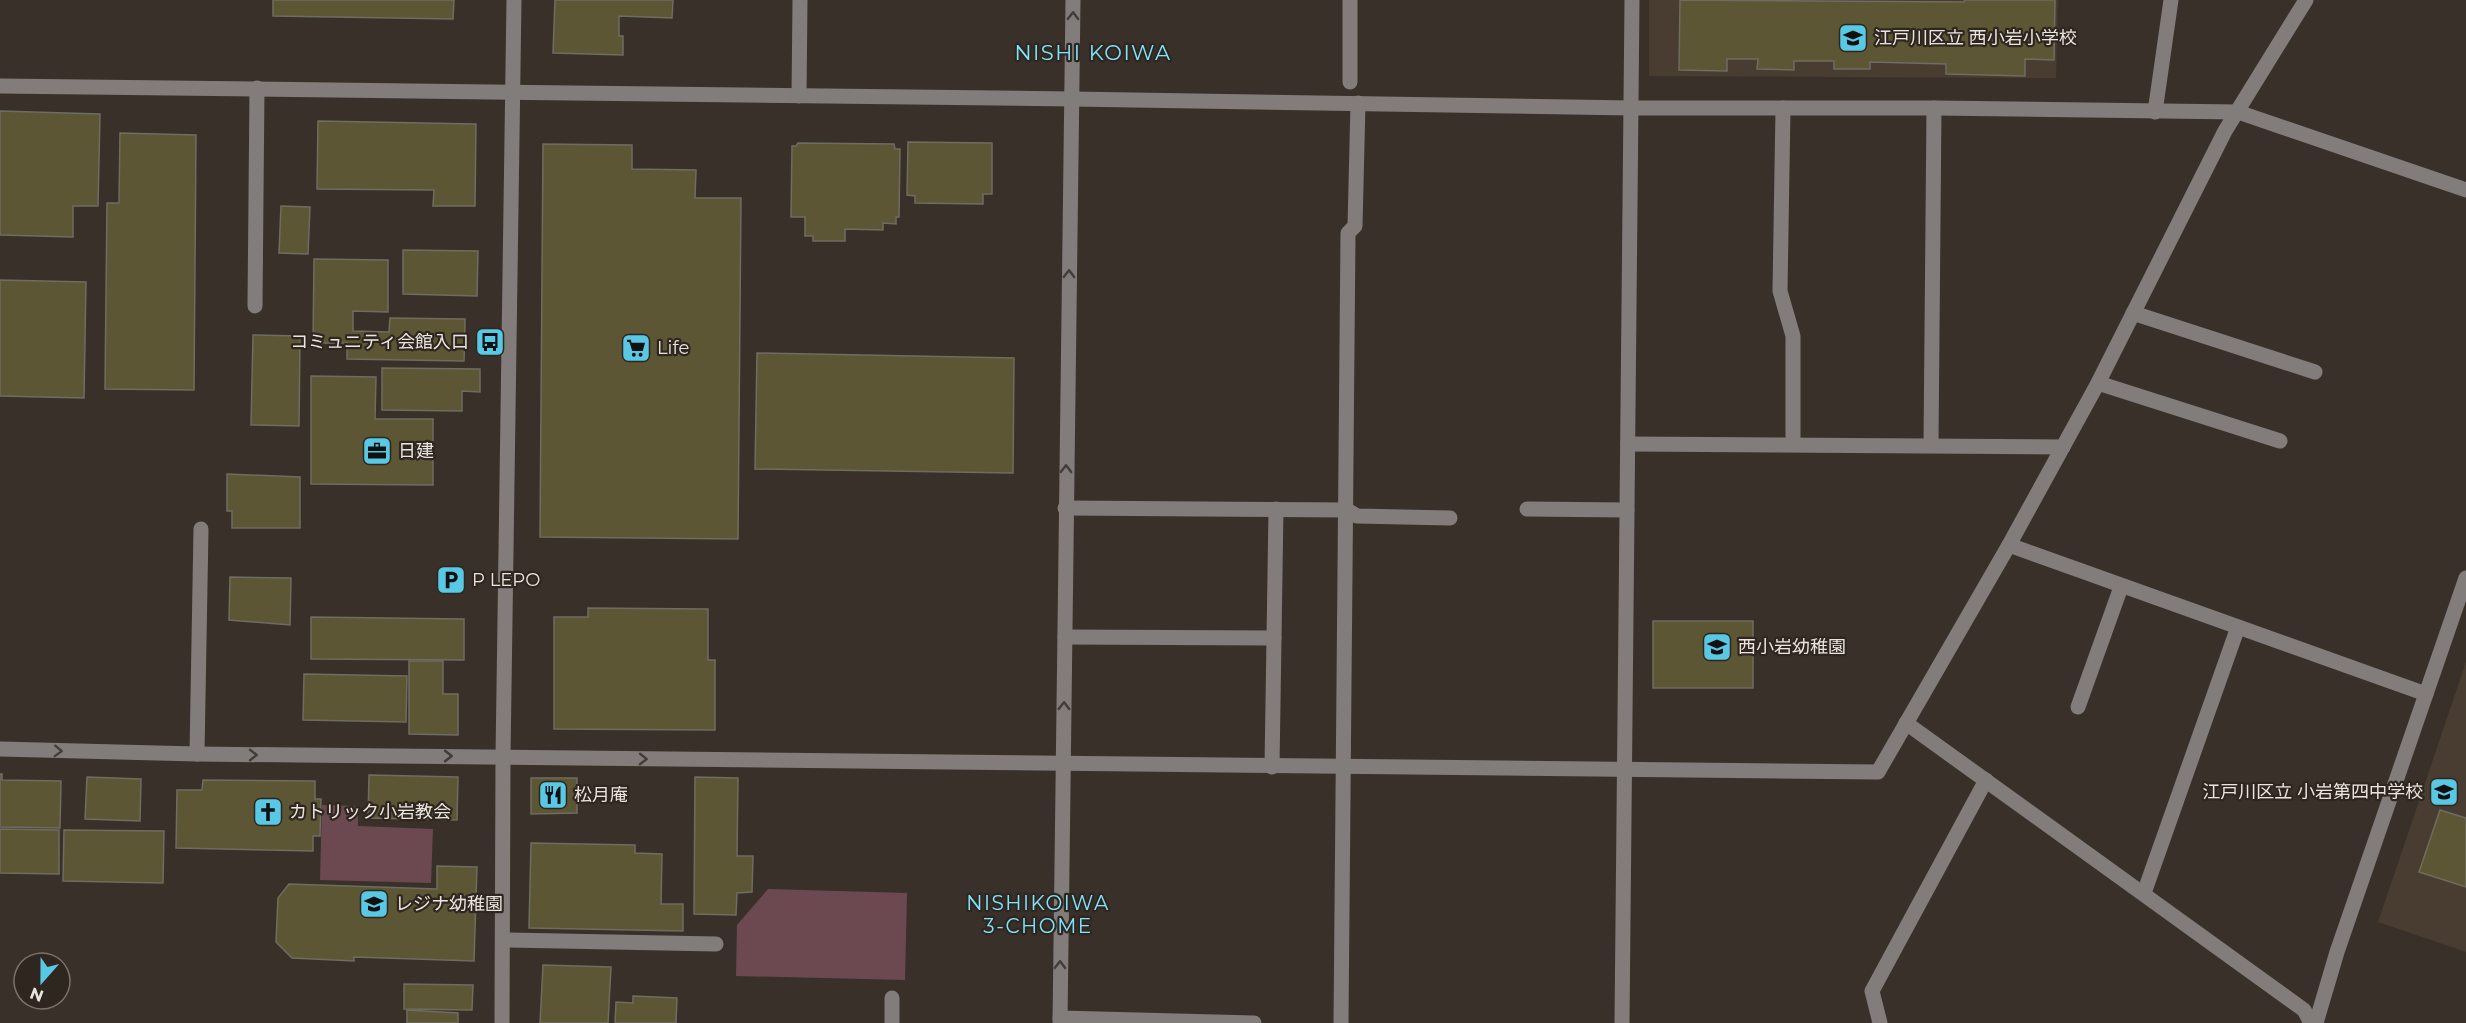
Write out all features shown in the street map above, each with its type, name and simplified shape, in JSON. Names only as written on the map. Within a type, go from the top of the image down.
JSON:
[{"type":"street","points":[[502,1023],[503,757],[514,0]]},
{"type":"street","points":[[799,96],[800,0]]},
{"type":"street","points":[[1073,0],[1060,1020],[1254,1023]]},
{"type":"street","points":[[1350,0],[1350,82]]},
{"type":"street","points":[[1622,1023],[1632,0]]},
{"type":"street","points":[[2155,112],[2171,0]]},
{"type":"street","points":[[0,749],[197,754],[1063,765],[1878,772],[2009,545],[2098,383],[2225,131],[2307,0]]},
{"type":"street","points":[[0,86],[1631,108],[1934,108],[2238,112],[2466,190]]},
{"type":"street","points":[[255,306],[257,88]]},
{"type":"street","points":[[1341,1023],[1348,232],[1355,226],[1358,103]]},
{"type":"street","points":[[1783,108],[1780,291],[1793,336],[1792,444]]},
{"type":"street","points":[[1931,445],[1934,108]]},
{"type":"street","points":[[2133,313],[2315,372]]},
{"type":"street","points":[[2098,383],[2280,441]]},
{"type":"street","points":[[1628,444],[2063,447]]},
{"type":"street","points":[[1065,508],[1347,510],[1357,516],[1450,518]]},
{"type":"street","points":[[1272,767],[1276,509]]},
{"type":"street","points":[[1527,509],[1628,510]]},
{"type":"street","points":[[197,754],[201,529]]},
{"type":"street","points":[[2009,545],[2121,587],[2426,694]]},
{"type":"street","points":[[2316,1023],[2337,952],[2466,578]]},
{"type":"street","points":[[2078,707],[2121,587]]},
{"type":"street","points":[[2144,893],[2238,627]]},
{"type":"street","points":[[1065,637],[1274,638]]},
{"type":"street","points":[[1906,723],[2304,1010],[2311,1023]]},
{"type":"street","points":[[1880,1023],[1872,991],[1986,780]]},
{"type":"street","points":[[503,940],[717,944]]},
{"type":"street","points":[[892,998],[892,1023]]},
{"type":"shaded area","name":"江戸川区立 西小岩小学校","points":[[1649,0],[2058,0],[2056,78],[1649,76]]},
{"type":"shaded area","name":"江戸川区立 小岩第四中学校","points":[[2466,662],[2466,952],[2378,922]]},
{"type":"shaded area","points":[[322,805],[358,806],[358,826],[433,829],[431,883],[320,880]]},
{"type":"shaded area","points":[[768,889],[907,893],[905,980],[736,976],[737,925]]},
{"type":"building","points":[[273,0],[454,0],[453,19],[273,16]]},
{"type":"building","points":[[555,0],[673,0],[672,18],[619,16],[619,36],[623,36],[623,55],[553,53]]},
{"type":"building","name":"江戸川区立 西小岩小学校","points":[[1680,0],[1964,2],[1965,0],[2055,0],[2054,60],[2025,59],[2025,76],[1946,74],[1946,64],[1870,62],[1870,69],[1834,69],[1834,61],[1794,61],[1794,70],[1757,69],[1758,59],[1727,59],[1727,71],[1679,70]]},
{"type":"building","points":[[0,111],[100,114],[98,206],[73,206],[73,237],[0,235]]},
{"type":"building","points":[[318,121],[476,124],[475,206],[433,206],[434,190],[317,189]]},
{"type":"building","points":[[120,133],[196,135],[194,390],[105,389],[107,203],[119,203]]},
{"type":"building","points":[[908,142],[992,143],[992,194],[983,194],[983,204],[915,203],[915,196],[907,195]]},
{"type":"building","points":[[798,143],[894,144],[895,149],[900,149],[899,217],[896,217],[896,224],[883,223],[883,230],[845,229],[845,241],[813,241],[813,236],[805,236],[805,217],[791,217],[792,146]]},
{"type":"building","points":[[543,144],[632,145],[632,169],[696,170],[695,198],[741,198],[738,539],[540,537]]},
{"type":"building","points":[[281,206],[310,207],[308,254],[279,253]]},
{"type":"building","points":[[403,250],[478,251],[477,296],[403,294]]},
{"type":"building","points":[[314,259],[388,260],[388,312],[353,311],[353,331],[389,332],[390,318],[465,319],[464,361],[347,359],[347,343],[313,343]]},
{"type":"building","points":[[0,280],[86,282],[84,398],[0,396]]},
{"type":"building","points":[[253,335],[300,336],[299,426],[251,425]]},
{"type":"building","points":[[757,353],[1014,358],[1013,473],[755,469]]},
{"type":"building","points":[[382,368],[480,369],[480,392],[462,391],[462,411],[382,410]]},
{"type":"building","points":[[311,376],[376,377],[375,419],[433,419],[433,485],[311,484]]},
{"type":"building","points":[[227,474],[300,477],[300,528],[232,528],[232,511],[227,511]]},
{"type":"building","points":[[230,577],[291,578],[290,625],[229,620]]},
{"type":"building","points":[[588,608],[708,609],[708,660],[715,660],[715,730],[554,729],[554,617],[588,617]]},
{"type":"building","points":[[311,617],[464,619],[464,660],[311,659]]},
{"type":"building","points":[[1653,621],[1753,621],[1753,688],[1653,688]]},
{"type":"building","points":[[409,661],[443,661],[443,694],[458,694],[458,735],[409,734]]},
{"type":"building","points":[[304,674],[407,676],[406,722],[303,720]]},
{"type":"building","points":[[0,774],[2,774],[2,780],[61,781],[60,828],[0,827]]},
{"type":"building","points":[[369,775],[458,777],[457,820],[368,818]]},
{"type":"building","points":[[87,777],[141,779],[140,821],[85,819]]},
{"type":"building","points":[[695,777],[738,778],[737,856],[753,856],[752,892],[737,893],[736,915],[694,914]]},
{"type":"building","points":[[531,778],[577,778],[577,813],[531,814]]},
{"type":"building","points":[[203,780],[315,781],[315,799],[321,799],[320,836],[313,836],[313,851],[176,848],[177,790],[202,790]]},
{"type":"building","points":[[2440,810],[2466,818],[2466,887],[2419,872]]},
{"type":"building","points":[[0,829],[59,830],[59,874],[0,873]]},
{"type":"building","points":[[64,830],[164,831],[163,883],[63,881]]},
{"type":"building","points":[[531,843],[635,845],[635,853],[662,854],[661,904],[683,904],[683,931],[529,928]]},
{"type":"building","points":[[437,866],[477,867],[474,961],[354,957],[354,961],[292,958],[276,942],[278,898],[289,884],[437,889]]},
{"type":"building","points":[[543,965],[611,967],[608,1023],[540,1023]]},
{"type":"building","points":[[404,984],[473,985],[472,1010],[404,1009]]},
{"type":"building","points":[[633,996],[677,998],[676,1023],[615,1023],[616,1002],[633,1003]]},
{"type":"building","points":[[407,1010],[458,1013],[458,1023],[407,1023]]},
{"type":"place","name":"江戸川区立 西小岩小学校","points":[[1853,38]]},
{"type":"place","name":"コミュニティ会館入口","points":[[490,342]]},
{"type":"place","name":"Life","points":[[636,348]]},
{"type":"place","name":"日建","points":[[377,451]]},
{"type":"place","name":"P LEPO","points":[[451,580]]},
{"type":"place","name":"西小岩幼稚園","points":[[1717,647]]},
{"type":"place","name":"江戸川区立 小岩第四中学校","points":[[2444,792]]},
{"type":"place","name":"松月庵","points":[[553,795]]},
{"type":"place","name":"カトリック小岩教会","points":[[268,812]]},
{"type":"place","name":"レジナ幼稚園","points":[[374,904]]},
{"type":"district","name":"NISHI KOIWA","points":[[1093,52]]},
{"type":"district","name":"NISHIKOIWA 3-CHOME","points":[[1038,914]]}]
